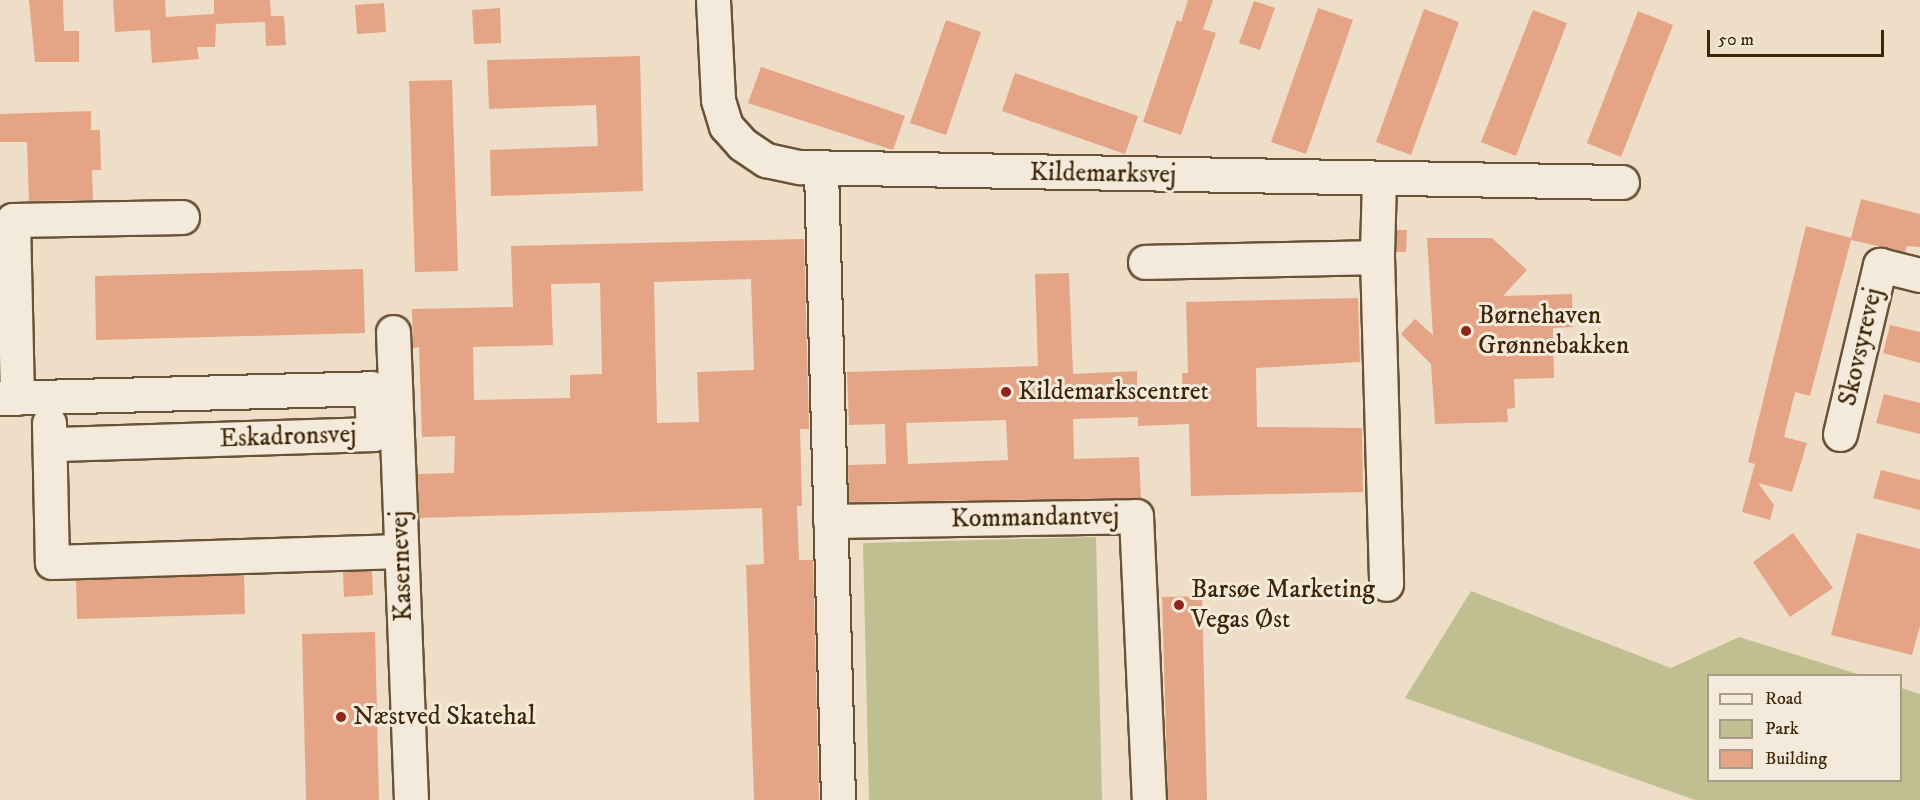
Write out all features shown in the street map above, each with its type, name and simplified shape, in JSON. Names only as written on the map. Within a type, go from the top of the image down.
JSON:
[{"type":"street","name":"Kildemarksvej","points":[[713,0],[718,99],[726,126],[742,144],[766,160],[821,170],[1622,182]]},
{"type":"street","points":[[821,170],[838,800]]},
{"type":"street","points":[[1379,178],[1377,257],[1386,584]]},
{"type":"street","points":[[182,217],[13,220],[22,398],[50,444],[52,562],[401,551]]},
{"type":"street","points":[[1145,262],[1377,257]]},
{"type":"street","name":"Skovsyrevej","points":[[1840,434],[1880,265],[1920,275]]},
{"type":"street","name":"Kasernevej","points":[[393,332],[411,800]]},
{"type":"street","name":"Eskadronsvej","points":[[22,398],[371,388],[373,434],[50,444]]},
{"type":"street","name":"Kommandantvej","points":[[830,521],[1136,516],[1149,800]]},
{"type":"green space","points":[[1096,537],[1102,800],[869,800],[863,543]]},
{"type":"green space","points":[[1471,591],[1671,668],[1739,637],[1858,674],[1707,674],[1707,782],[1902,782],[1902,688],[1920,694],[1920,800],[1695,800],[1405,698]]},
{"type":"building","points":[[29,0],[63,0],[64,31],[79,31],[79,62],[35,62]]},
{"type":"building","points":[[113,0],[165,0],[166,17],[214,14],[214,0],[270,0],[271,16],[284,16],[286,45],[266,46],[265,22],[216,24],[215,47],[197,47],[199,59],[152,63],[150,30],[115,32]]},
{"type":"building","points":[[1188,0],[1213,0],[1203,29],[1216,33],[1181,135],[1143,122],[1177,20],[1181,22]]},
{"type":"building","points":[[1254,1],[1275,8],[1260,50],[1239,43]]},
{"type":"building","points":[[384,3],[386,32],[357,34],[355,5]]},
{"type":"building","points":[[500,8],[501,43],[474,44],[472,10]]},
{"type":"building","points":[[1318,8],[1353,20],[1306,154],[1271,142]]},
{"type":"building","points":[[1424,9],[1459,22],[1411,155],[1376,142]]},
{"type":"building","points":[[1533,10],[1567,23],[1516,156],[1481,142]]},
{"type":"building","points":[[1638,11],[1673,25],[1621,157],[1587,143]]},
{"type":"building","points":[[946,20],[981,32],[946,135],[910,123]]},
{"type":"building","points":[[640,56],[643,191],[491,196],[490,150],[598,146],[596,105],[489,109],[487,60]]},
{"type":"building","points":[[761,67],[905,116],[893,150],[748,103]]},
{"type":"building","points":[[1015,73],[1138,116],[1125,154],[1002,111]]},
{"type":"building","points":[[452,80],[458,271],[415,272],[409,81]]},
{"type":"building","points":[[91,111],[91,130],[100,130],[101,170],[92,170],[93,200],[29,201],[27,142],[0,142],[0,114]]},
{"type":"building","points":[[1861,199],[1920,214],[1920,247],[1907,246],[1905,252],[1851,240],[1810,396],[1795,392],[1784,437],[1807,443],[1792,492],[1758,483],[1774,505],[1770,520],[1742,512],[1755,464],[1748,462],[1806,226],[1851,238]]},
{"type":"building","points":[[1396,230],[1407,230],[1406,252],[1396,252]]},
{"type":"building","name":"Børnehaven Grønnebakken","points":[[1427,238],[1492,238],[1527,270],[1503,296],[1572,294],[1573,327],[1553,328],[1554,378],[1514,379],[1515,408],[1507,409],[1508,422],[1435,424],[1431,364],[1401,334],[1415,319],[1433,335]]},
{"type":"building","points":[[804,239],[809,429],[800,429],[802,506],[797,506],[799,560],[813,560],[819,800],[754,800],[746,565],[764,564],[762,508],[419,518],[418,474],[454,473],[455,436],[422,437],[419,347],[413,348],[412,309],[513,307],[511,246]],"holes":[[[751,279],[754,370],[697,372],[699,422],[657,423],[654,282]],[[600,283],[602,374],[570,375],[570,398],[474,400],[473,347],[553,345],[551,284]]]},
{"type":"building","points":[[363,269],[365,333],[96,340],[95,276]]},
{"type":"building","points":[[1069,273],[1073,374],[1137,371],[1137,396],[1183,395],[1182,373],[1188,373],[1186,302],[1358,298],[1360,362],[1256,368],[1257,427],[1362,428],[1363,492],[1191,496],[1189,424],[1138,426],[1138,417],[1073,419],[1074,459],[1139,457],[1141,498],[849,502],[848,465],[886,464],[885,424],[849,425],[847,372],[1038,366],[1035,274]],"holes":[[[1006,420],[1008,460],[908,464],[906,423]]]},
{"type":"building","points":[[1890,325],[1920,332],[1920,363],[1883,353]]},
{"type":"building","points":[[1884,394],[1920,403],[1920,434],[1876,423]]},
{"type":"building","points":[[1881,470],[1920,480],[1920,510],[1873,498]]},
{"type":"building","points":[[1793,533],[1833,588],[1790,617],[1753,562]]},
{"type":"building","points":[[1857,533],[1920,549],[1920,626],[1912,655],[1831,635]]},
{"type":"building","points":[[372,571],[373,595],[344,597],[343,572]]},
{"type":"building","points":[[244,575],[245,614],[77,619],[76,580]]},
{"type":"building","points":[[1202,596],[1207,800],[1168,800],[1162,597]]},
{"type":"building","name":"Næstved Skatehal","points":[[375,632],[379,800],[306,800],[302,634]]},
{"type":"place","name":"Børnehaven Grønnebakken","points":[[1466,331]]},
{"type":"place","name":"Kildemarkscentret","points":[[1006,392]]},
{"type":"place","name":"Barsøe Marketing Vegas Øst","points":[[1179,605]]},
{"type":"place","name":"Næstved Skatehal","points":[[341,717]]}]
